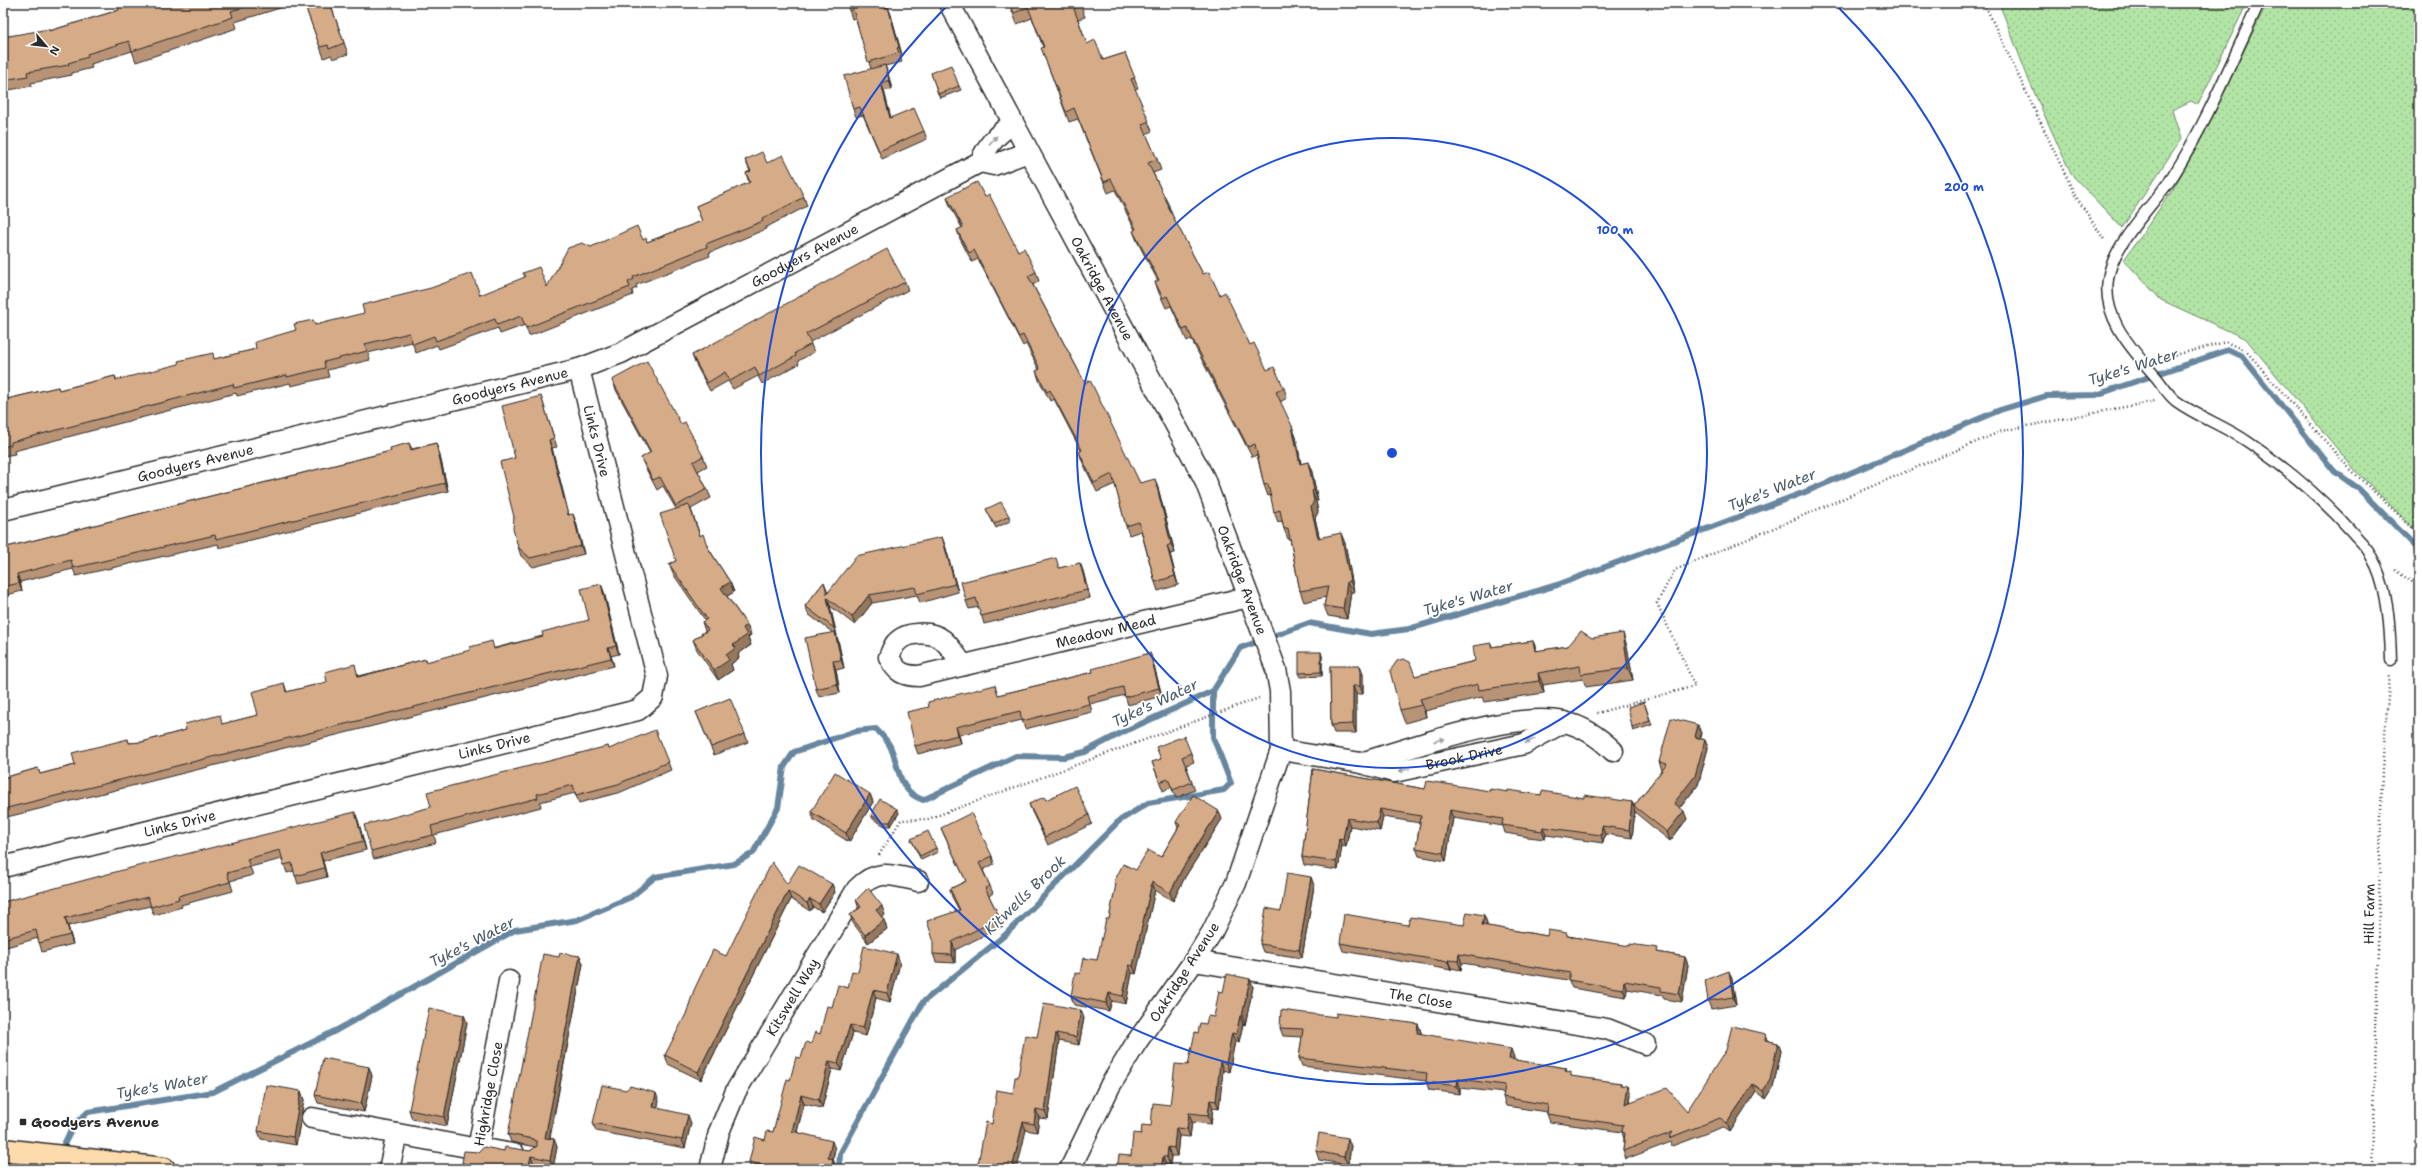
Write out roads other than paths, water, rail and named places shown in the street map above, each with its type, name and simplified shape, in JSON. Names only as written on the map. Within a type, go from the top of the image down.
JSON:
[{"type":"main road","points":[[12,1151],[164,1169]]},
{"type":"street","name":"Oakridge Avenue","points":[[949,3],[1204,478],[1276,669],[1280,691],[1282,750],[1236,883],[1212,932],[1194,961],[1136,1043],[1110,1086],[1070,1169]]},
{"type":"street","points":[[980,162],[988,144],[1002,131],[1013,124]]},
{"type":"street","name":"Goodyers Avenue","points":[[3,510],[579,369],[621,353],[980,162],[994,164],[1028,152]]},
{"type":"street","name":"Links Drive","points":[[3,867],[638,710],[653,697],[657,676],[579,369]]},
{"type":"street","name":"Meadow Mead","points":[[963,665],[1248,597]]},
{"type":"street","name":"Brook Drive","points":[[1282,750],[1361,762],[1470,731],[1529,720],[1564,722],[1598,737],[1613,751]]},
{"type":"street","name":"Kitswell Way","points":[[710,1169],[719,1132],[736,1091],[819,950],[863,883],[880,874],[918,881]]},
{"type":"street","name":"The Close","points":[[1194,961],[1607,1029],[1645,1044]]},
{"type":"street","name":"Highridge Close","points":[[312,1118],[478,1149],[509,981]]},
{"type":"street","points":[[389,1169],[397,1134]]},
{"type":"lane","points":[[2260,3],[2180,164],[2127,238],[2116,257],[2108,279],[2108,298],[2115,322],[2126,341],[2176,400],[2248,442],[2298,481],[2341,520],[2369,552],[2384,591],[2390,625],[2391,660]]},
{"type":"lane","points":[[479,1142],[526,1152]]},
{"type":"waterway","name":"Tyke's Water","points":[[51,1169],[74,1125],[88,1112],[213,1092],[337,1030],[515,930],[577,920],[631,897],[655,877],[734,864],[753,853],[778,808],[784,767],[794,752],[856,731],[876,729],[886,739],[890,746],[900,778],[908,791],[923,800],[1016,756],[1064,757],[1085,752],[1123,732],[1213,691],[1240,648],[1309,623],[1371,634],[1409,629],[1557,585],[1805,492],[2000,410],[2046,396],[2096,395],[2228,350],[2242,356],[2334,471],[2359,489],[2419,550]]},
{"type":"waterway","name":"Kitwells Brook","points":[[839,1169],[840,1154],[923,1002],[1005,935],[1119,821],[1148,803],[1224,790],[1231,783],[1213,737],[1213,691]]},
{"type":"place","name":"Goodyers Avenue","points":[[23,1122]]}]
